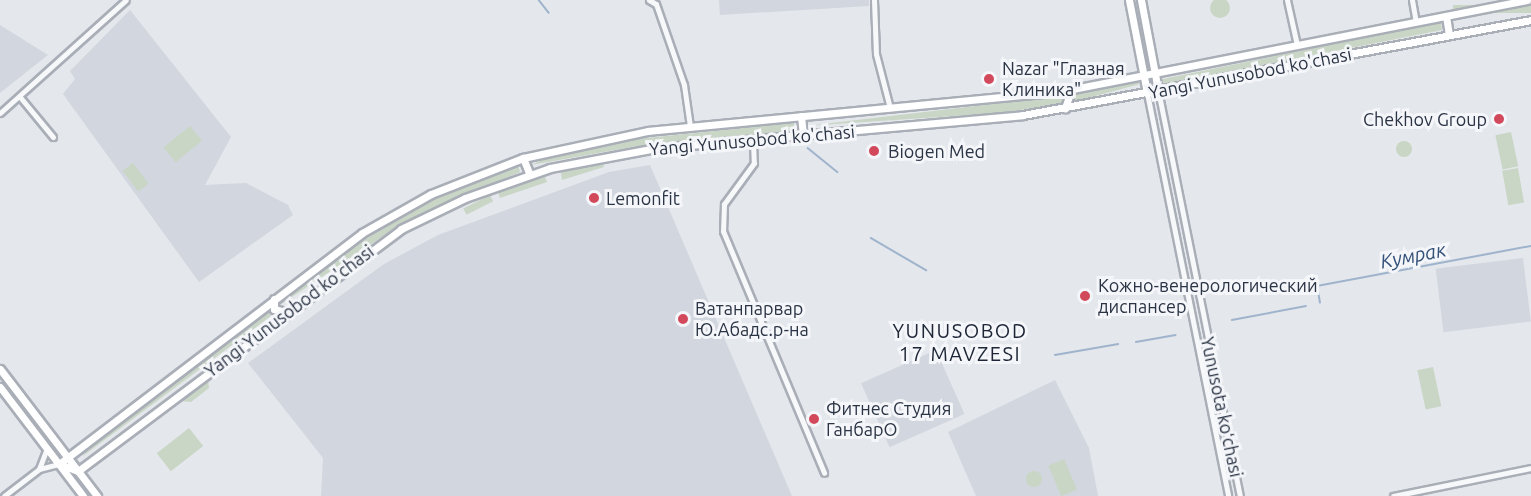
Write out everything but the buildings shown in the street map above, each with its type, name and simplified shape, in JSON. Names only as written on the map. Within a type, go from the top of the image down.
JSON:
[{"type":"main road","name":"Yunusota koʻchasi","points":[[1129,0],[1147,93]]},
{"type":"main road","name":"Yunusota koʻchasi","points":[[1141,0],[1158,90]]},
{"type":"main road","name":"Yangi Yunusobod ko'chasi","points":[[58,464],[274,299],[400,210],[523,158],[601,138],[690,126],[1062,91],[1527,0]]},
{"type":"main road","points":[[1446,16],[1449,35]]},
{"type":"main road","name":"Yangi Yunusobod ko'chasi","points":[[78,471],[285,312],[407,226],[530,175],[618,153],[1065,108],[1531,20]]},
{"type":"main road","points":[[1062,91],[1069,96],[1065,108]]},
{"type":"main road","points":[[801,116],[803,136]]},
{"type":"main road","points":[[523,158],[530,175]]},
{"type":"main road","points":[[274,299],[274,309],[285,312]]},
{"type":"main road","points":[[0,369],[97,496]]},
{"type":"main road","points":[[0,387],[83,496]]},
{"type":"main road","points":[[58,464],[78,471]]},
{"type":"street","points":[[0,112],[20,97],[126,0]]},
{"type":"street","points":[[649,0],[656,4],[684,85],[690,126]]},
{"type":"street","points":[[874,0],[876,54],[890,108]]},
{"type":"street","points":[[1287,0],[1297,45]]},
{"type":"street","points":[[1412,0],[1416,22]]},
{"type":"street","name":"Yunusota koʻchasi","points":[[1158,90],[1240,496]]},
{"type":"street","name":"Yunusota koʻchasi","points":[[1147,93],[1228,496]]},
{"type":"street","points":[[20,97],[53,137]]},
{"type":"street","points":[[753,140],[754,163],[724,204],[723,231],[824,473]]},
{"type":"street","points":[[39,469],[47,448]]},
{"type":"street","points":[[4,496],[39,469],[58,464]]},
{"type":"street","points":[[1393,496],[1531,468]]},
{"type":"shaded area","points":[[719,0],[869,0],[869,6],[720,15]]},
{"type":"shaded area","points":[[130,10],[231,137],[205,185],[246,183],[288,205],[293,215],[199,282],[63,94],[75,79],[70,71]]},
{"type":"shaded area","points":[[0,25],[48,55],[0,93]]},
{"type":"shaded area","points":[[650,165],[792,496],[321,496],[323,458],[248,363],[384,264],[438,235],[609,172]]},
{"type":"shaded area","points":[[1523,258],[1531,322],[1443,332],[1436,269]]},
{"type":"shaded area","points":[[936,350],[964,414],[890,447],[861,383]]},
{"type":"shaded area","points":[[1055,380],[1089,448],[1098,496],[976,496],[948,432]]},
{"type":"green space","points":[[1220,-2],[1227,1],[1230,8],[1227,15],[1220,18],[1213,15],[1210,8],[1213,1]]},
{"type":"green space","points":[[1453,5],[1531,5],[1531,13],[1453,13]]},
{"type":"green space","points":[[1441,22],[1442,30],[1167,84],[1158,80]]},
{"type":"green space","points":[[1135,81],[1140,84],[1073,102],[1072,94]]},
{"type":"green space","points":[[1061,96],[1063,104],[998,113],[806,126]]},
{"type":"green space","points":[[794,123],[794,131],[632,147],[531,165],[561,152],[617,141]]},
{"type":"green space","points":[[190,126],[202,141],[176,162],[164,147]]},
{"type":"green space","points":[[1511,132],[1518,166],[1503,170],[1495,135]]},
{"type":"green space","points":[[1401,141],[1407,141],[1412,149],[1410,155],[1401,157],[1396,152],[1396,146]]},
{"type":"green space","points":[[133,163],[149,184],[138,192],[123,171]]},
{"type":"green space","points":[[603,164],[604,167],[562,180],[561,172]]},
{"type":"green space","points":[[518,165],[520,172],[401,224],[277,307],[330,263],[408,211]]},
{"type":"green space","points":[[1518,168],[1524,202],[1508,205],[1502,171]]},
{"type":"green space","points":[[545,177],[547,182],[500,198],[498,192]]},
{"type":"green space","points":[[490,195],[493,201],[466,215],[463,209]]},
{"type":"green space","points":[[266,310],[271,316],[83,456],[87,448]]},
{"type":"green space","points":[[1433,367],[1441,406],[1426,409],[1417,370]]},
{"type":"green space","points":[[208,380],[209,388],[191,402],[180,401]]},
{"type":"green space","points":[[189,428],[203,446],[171,471],[157,453]]},
{"type":"green space","points":[[1064,459],[1077,489],[1061,496],[1048,466]]},
{"type":"green space","points":[[1034,471],[1042,479],[1034,487],[1026,479]]},
{"type":"waterway","points":[[539,0],[549,13]]},
{"type":"waterway","name":"Кумрак","points":[[808,148],[838,172]]},
{"type":"waterway","name":"Кумрак","points":[[871,238],[926,270]]},
{"type":"waterway","name":"Кумрак","points":[[1320,303],[1317,286],[1531,246]]},
{"type":"waterway","name":"Кумрак","points":[[1232,320],[1306,306]]},
{"type":"waterway","name":"Кумрак","points":[[1136,342],[1175,335]]},
{"type":"waterway","name":"Кумрак","points":[[1055,355],[1118,344]]},
{"type":"place","name":"Nazar \"Глазная Клиника\"","points":[[989,79]]},
{"type":"place","name":"Chekhov Group","points":[[1499,119]]},
{"type":"place","name":"Biogen Med","points":[[874,151]]},
{"type":"place","name":"Lemonfit","points":[[594,198]]},
{"type":"place","name":"Кожно-венерологический диспансер","points":[[1085,296]]},
{"type":"place","name":"Ватанпарвар Ю.Абадс.р-на","points":[[683,319]]},
{"type":"place","name":"Фитнес Студия ГанбарО","points":[[814,419]]},
{"type":"district","name":"YUNUSOBOD 17 MAVZESI","points":[[960,342]]}]
